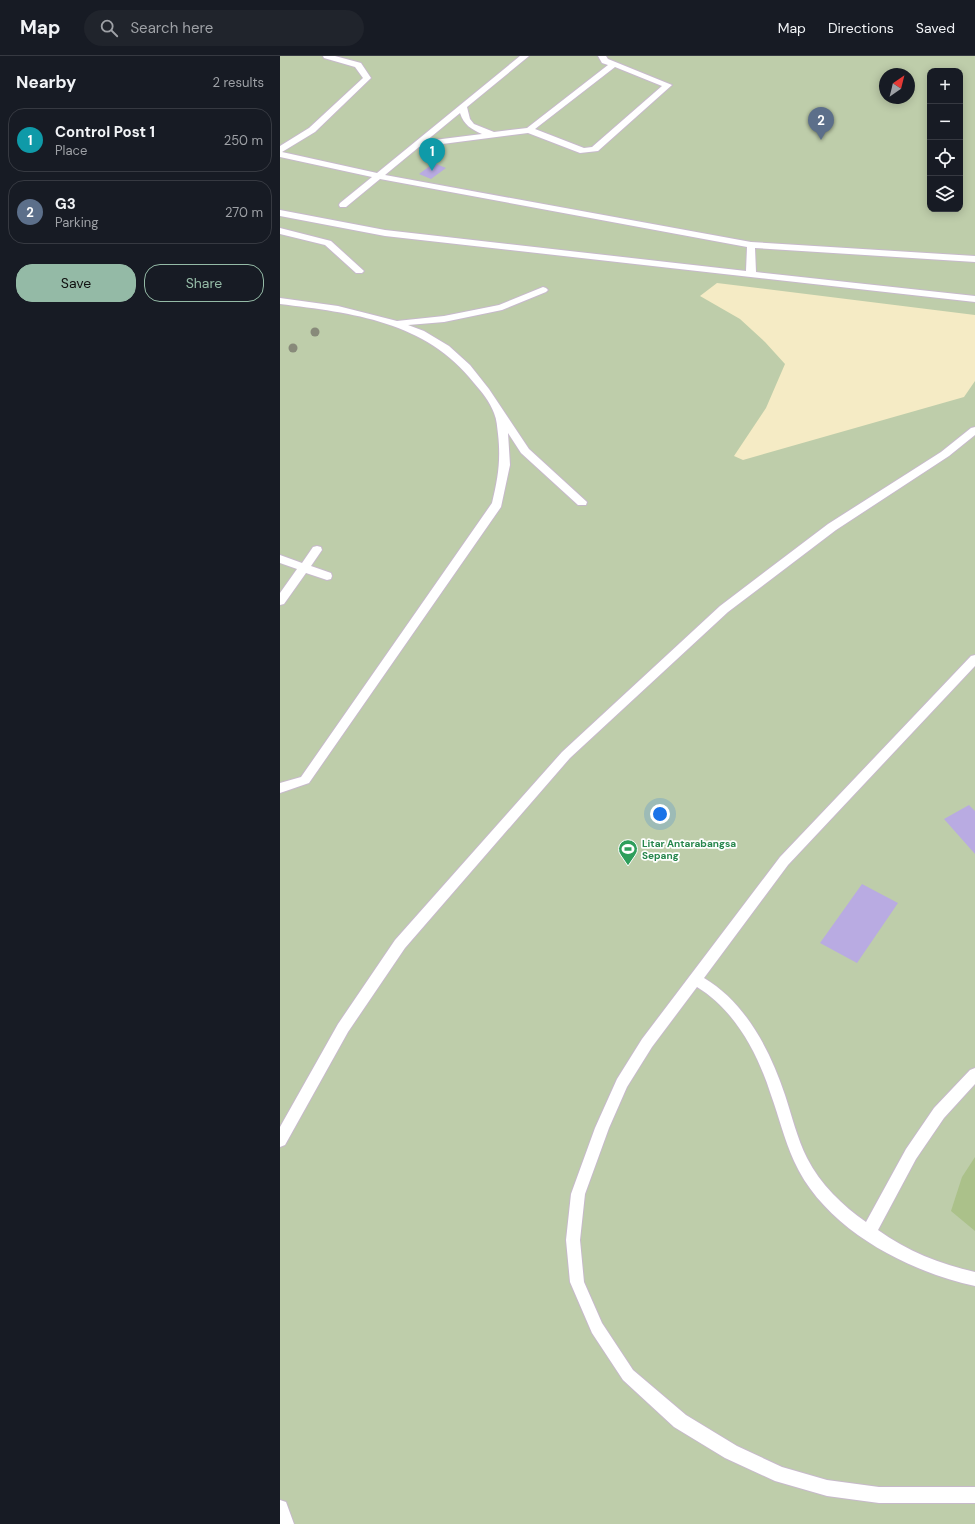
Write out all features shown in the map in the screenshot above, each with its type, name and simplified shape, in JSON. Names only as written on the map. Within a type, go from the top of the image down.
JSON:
[{"type":"lane","points":[[280,150],[312,130],[367,78],[358,65],[327,56]]},
{"type":"lane","points":[[343,205],[525,56]]},
{"type":"lane","points":[[415,145],[529,130],[583,151],[595,149],[668,85],[605,61],[602,56]]},
{"type":"lane","points":[[529,130],[614,64]]},
{"type":"lane","points":[[463,107],[465,117],[470,126],[493,135]]},
{"type":"lane","points":[[280,154],[378,176],[751,245],[975,259]]},
{"type":"lane","points":[[280,213],[309,220],[385,233],[975,299]]},
{"type":"lane","points":[[280,231],[328,243],[359,271]]},
{"type":"lane","points":[[750,274],[751,245]]},
{"type":"lane","points":[[551,252],[658,272]]},
{"type":"lane","points":[[395,322],[422,322],[502,307],[543,290]]},
{"type":"lane","points":[[280,301],[351,310],[395,322],[431,338],[453,354],[477,377],[525,451],[582,502]]},
{"type":"lane","points":[[280,788],[305,780],[497,504],[505,459],[499,413]]},
{"type":"lane","points":[[280,1140],[343,1028],[400,944],[566,755],[724,609],[832,527],[945,454],[975,430]]},
{"type":"lane","points":[[280,601],[317,550]]},
{"type":"lane","points":[[281,559],[328,576]]},
{"type":"lane","points":[[975,659],[784,861],[647,1043],[622,1083],[602,1128],[578,1194],[573,1240],[577,1282],[597,1328],[628,1375],[680,1421],[731,1452],[780,1476],[827,1488],[879,1495],[975,1495]]},
{"type":"lane","points":[[695,979],[718,994],[734,1011],[758,1048],[777,1092],[789,1133],[804,1166],[820,1189],[845,1215],[895,1249],[927,1266],[962,1277],[975,1279]]},
{"type":"lane","points":[[869,1232],[911,1154],[939,1113],[975,1074]]},
{"type":"lane","points":[[280,1508],[286,1524]]},
{"type":"green space","name":"Litar Antarabangsa Sepang","points":[[280,56],[975,56],[975,1524],[280,1524]]},
{"type":"green space","points":[[975,1157],[975,1231],[951,1211],[962,1177]]},
{"type":"sand","points":[[717,283],[975,315],[975,381],[964,397],[743,460],[734,456],[766,408],[785,364],[765,342],[740,319],[700,296]]},
{"type":"building","points":[[434,163],[446,168],[431,179],[419,174]]},
{"type":"building","points":[[969,805],[975,811],[975,854],[944,819]]},
{"type":"building","points":[[862,884],[898,903],[857,963],[820,943]]},
{"type":"place","name":"G3","points":[[821,140]]},
{"type":"place","name":"Control Post 1","points":[[432,171]]},
{"type":"place","name":"Litar Antarabangsa Sepang","points":[[628,866]]}]
